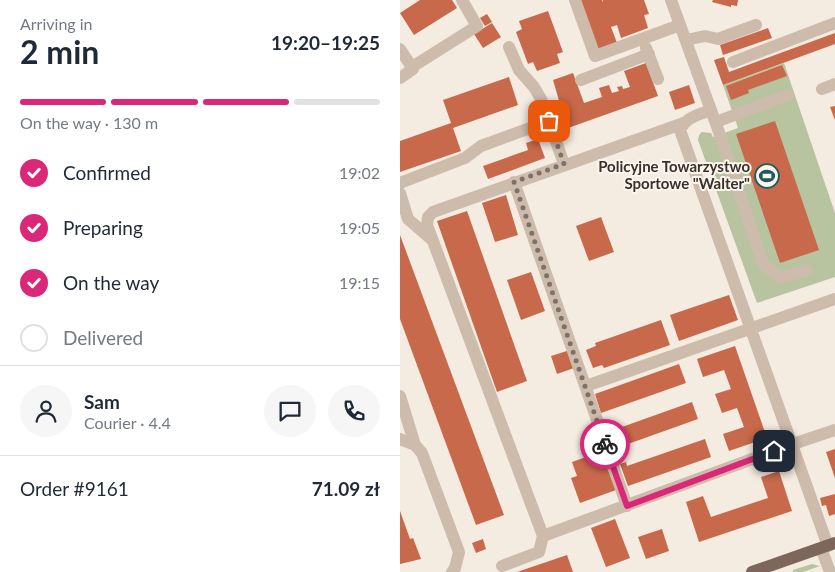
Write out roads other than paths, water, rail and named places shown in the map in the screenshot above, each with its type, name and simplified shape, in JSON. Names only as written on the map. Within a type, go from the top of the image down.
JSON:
[{"type":"main road","points":[[752,572],[828,545]]},
{"type":"lane","points":[[400,78],[413,69],[412,67],[477,26],[462,0]]},
{"type":"lane","points":[[575,0],[595,56],[680,25]]},
{"type":"lane","points":[[671,0],[716,122],[763,264],[781,278],[806,270]]},
{"type":"lane","points":[[734,62],[835,23]]},
{"type":"lane","points":[[686,40],[705,36],[718,39],[756,25]]},
{"type":"lane","points":[[643,38],[658,79]]},
{"type":"lane","points":[[509,47],[519,70],[534,87],[541,99],[564,164]]},
{"type":"lane","points":[[400,49],[412,67]]},
{"type":"lane","points":[[581,80],[648,54]]},
{"type":"lane","points":[[822,89],[835,84]]},
{"type":"lane","points":[[716,122],[788,96]]},
{"type":"lane","points":[[711,110],[689,118],[680,130],[828,545],[830,572]]},
{"type":"lane","points":[[400,183],[465,158],[481,146],[549,121]]},
{"type":"lane","points":[[502,566],[539,552],[543,536],[427,225],[428,217],[434,212],[514,182],[684,123]]},
{"type":"lane","points":[[514,182],[627,506]]},
{"type":"lane","points":[[400,193],[408,219],[433,241]]},
{"type":"lane","points":[[586,386],[835,299]]},
{"type":"lane","points":[[400,396],[415,445],[422,453],[459,552],[452,572]]},
{"type":"lane","points":[[543,536],[835,430]]},
{"type":"lane","points":[[400,439],[415,445]]},
{"type":"place","name":"Policyjne Towarzystwo Sportowe \"Walter\"","points":[[767,176]]}]
